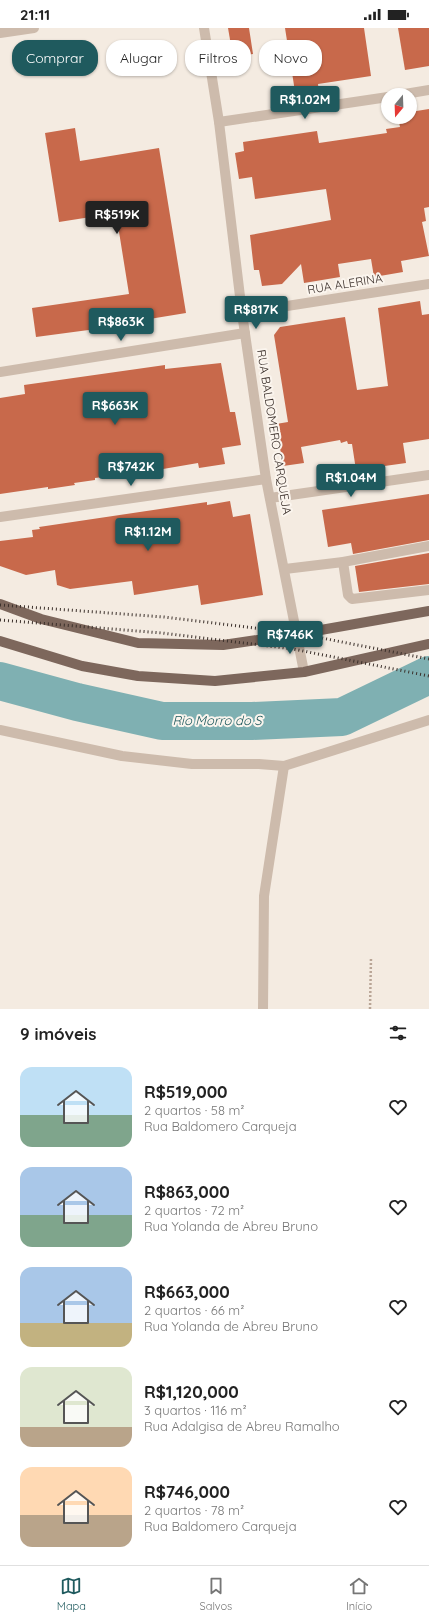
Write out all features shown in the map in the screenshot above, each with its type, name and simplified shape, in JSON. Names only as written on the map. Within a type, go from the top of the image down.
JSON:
[{"type":"main road","points":[[0,604],[41,619],[138,643],[223,645],[298,634],[429,611]]},
{"type":"main road","points":[[0,641],[82,666],[138,676],[214,681],[304,672],[429,644]]},
{"type":"street","points":[[0,33],[32,28]]},
{"type":"street","name":"RUA BALDOMERO CARQUEJA","points":[[204,28],[219,122],[242,313],[266,479],[298,634],[304,672]]},
{"type":"street","points":[[417,92],[429,90]]},
{"type":"street","points":[[219,122],[381,98]]},
{"type":"street","name":"RUA ALERINA","points":[[242,313],[429,284]]},
{"type":"street","points":[[0,372],[245,333]]},
{"type":"street","points":[[270,498],[429,475]]},
{"type":"street","points":[[0,517],[266,479]]},
{"type":"street","points":[[285,569],[343,562],[429,546]]},
{"type":"street","points":[[343,562],[348,595],[352,599],[429,590]]},
{"type":"street","points":[[0,730],[122,756],[192,764],[259,764],[284,766],[429,720]]},
{"type":"street","points":[[263,1009],[264,896],[284,766]]},
{"type":"path","points":[[370,1009],[371,958]]},
{"type":"building","points":[[228,28],[249,28],[251,40],[230,40]]},
{"type":"building","points":[[285,28],[364,28],[371,76],[318,84],[319,94],[296,98],[293,76],[322,76],[322,40],[287,40]]},
{"type":"building","points":[[398,28],[429,28],[429,66],[405,70]]},
{"type":"building","points":[[251,41],[253,54],[251,54]]},
{"type":"building","points":[[429,109],[429,207],[424,208],[426,221],[422,222],[429,256],[401,261],[403,272],[374,277],[371,259],[338,264],[340,277],[304,283],[301,264],[282,284],[262,286],[259,270],[254,270],[250,235],[331,220],[326,189],[255,199],[252,177],[239,179],[235,153],[244,151],[243,142],[317,131],[319,143],[387,133],[386,129],[400,127],[399,124],[417,124],[417,111]]},
{"type":"building","points":[[75,128],[80,161],[159,148],[186,313],[125,323],[126,329],[97,333],[96,329],[36,337],[32,308],[129,294],[116,213],[59,222],[45,133]]},
{"type":"building","points":[[420,301],[422,315],[429,314],[429,439],[403,443],[406,463],[356,470],[352,444],[348,444],[347,441],[341,443],[340,440],[301,447],[304,463],[283,466],[276,424],[288,422],[274,335],[280,327],[345,317],[357,390],[388,386],[378,308]]},
{"type":"building","points":[[221,363],[230,412],[235,412],[241,445],[222,448],[225,464],[199,468],[198,463],[128,475],[95,478],[95,480],[74,483],[75,485],[48,489],[48,487],[0,494],[0,398],[25,394],[24,385],[165,365],[165,369]]},
{"type":"building","points":[[429,494],[429,540],[353,554],[351,543],[328,547],[322,510]]},
{"type":"building","points":[[230,501],[233,517],[250,514],[263,595],[201,605],[198,585],[134,595],[132,581],[70,589],[57,585],[55,570],[26,575],[0,566],[0,541],[33,537],[32,530],[40,529],[39,527],[207,502],[207,505]]},
{"type":"building","points":[[429,553],[429,584],[359,592],[355,566]]},
{"type":"waterway","name":"Rio Morro do S","points":[[0,681],[77,702],[162,721],[252,721],[342,717],[429,675]]},
{"type":"railway","points":[[0,605],[164,617],[296,633],[429,659]]},
{"type":"railway","points":[[0,620],[162,633],[293,649],[429,676]]}]
